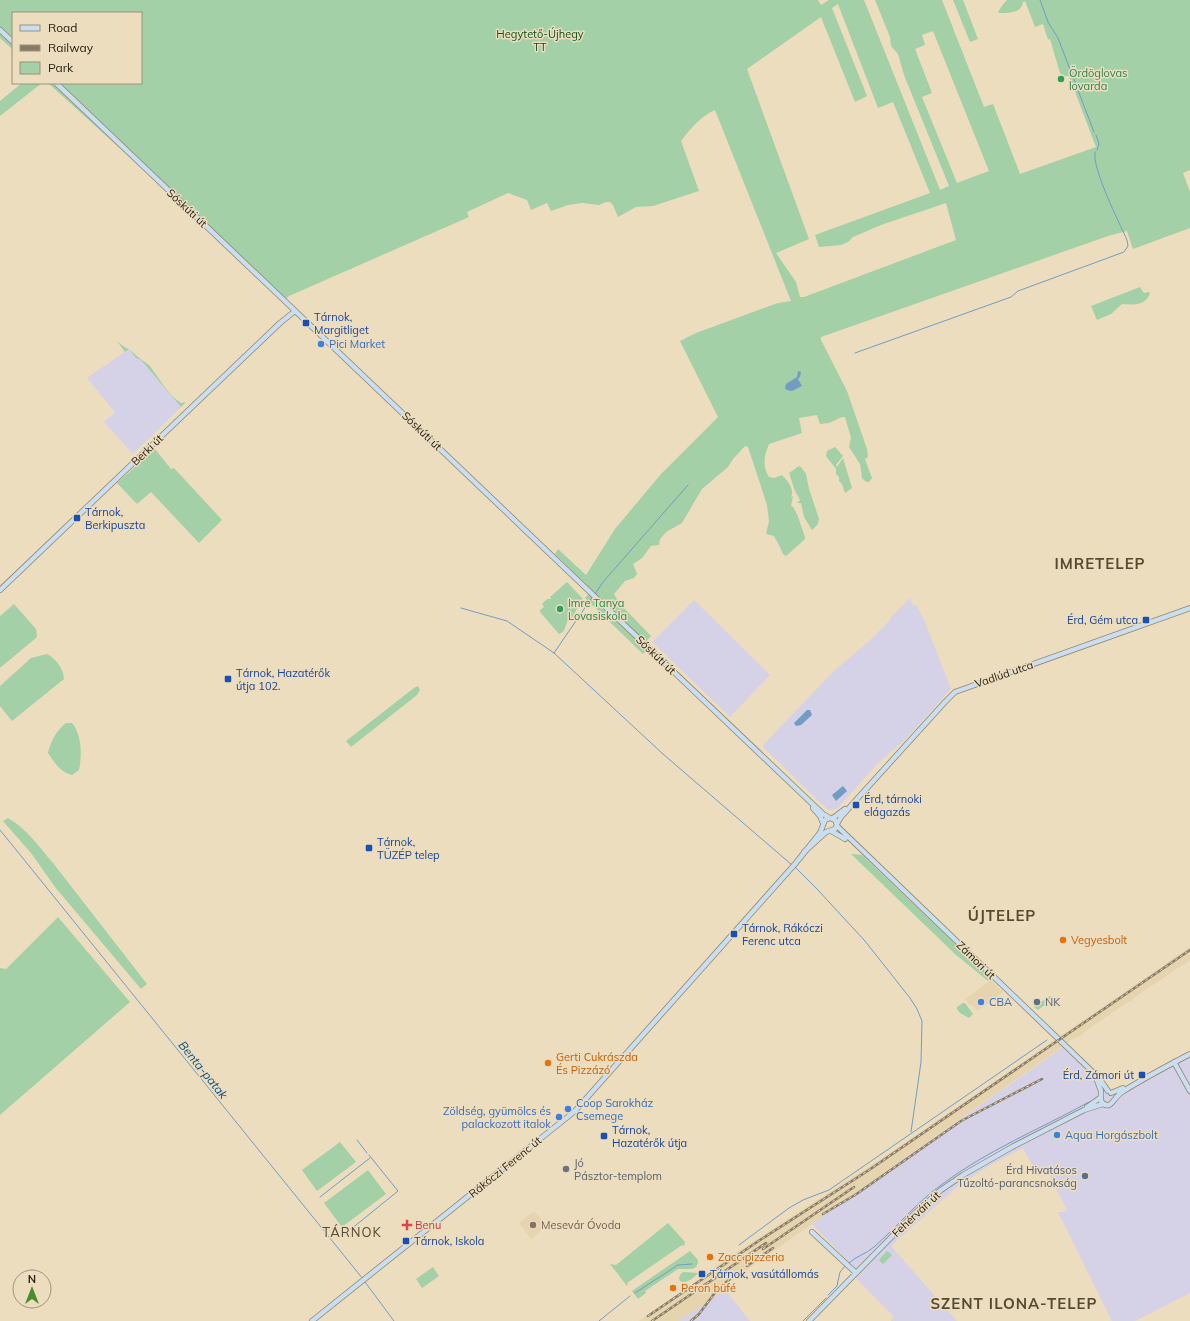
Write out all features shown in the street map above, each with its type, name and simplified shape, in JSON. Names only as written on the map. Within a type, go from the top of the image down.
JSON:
[{"type":"main road","points":[[0,30],[12,41]]},
{"type":"main road","name":"Sóskúti út","points":[[57,84],[823,814],[831,818]]},
{"type":"main road","name":"Berki út","points":[[0,590],[280,323],[295,311]]},
{"type":"main road","name":"Vadlúd utca","points":[[837,825],[841,817],[955,692],[1190,608]]},
{"type":"main road","name":"Sóskúti út","points":[[788,780],[820,816],[823,824]]},
{"type":"main road","name":"Vadlúd utca","points":[[831,818],[857,799]]},
{"type":"main road","points":[[831,818],[837,825],[835,830],[830,831],[804,852],[820,833],[825,820],[831,818]]},
{"type":"main road","points":[[823,824],[830,831]]},
{"type":"main road","name":"Zámori út","points":[[837,825],[856,846],[1095,1074],[1109,1092]]},
{"type":"main road","name":"Zámori út","points":[[830,831],[839,834],[856,846]]},
{"type":"main road","name":"Rákóczi Ferenc út","points":[[312,1321],[575,1111],[795,864],[804,852]]},
{"type":"main road","points":[[1135,1083],[1101,1096],[1101,1101],[1103,1104],[1110,1104],[1114,1099],[1135,1083],[1190,1054]]},
{"type":"main road","points":[[1174,1062],[1190,1091]]},
{"type":"main road","name":"Zámori út","points":[[1095,1074],[1100,1087],[1101,1096]]},
{"type":"main road","points":[[1109,1092],[1114,1099]]},
{"type":"main road","name":"Fehérvári út","points":[[1084,1110],[1101,1096]]},
{"type":"main road","name":"Fehérvári út","points":[[809,1321],[914,1214],[936,1194],[955,1180],[993,1157],[1084,1110],[1103,1104]]},
{"type":"main road","points":[[812,1232],[856,1273]]},
{"type":"shaded area","points":[[129,349],[136,358],[141,360],[181,407],[133,454],[104,422],[115,412],[87,378]]},
{"type":"shaded area","points":[[910,598],[913,605],[917,606],[924,620],[951,689],[905,740],[878,763],[837,809],[828,810],[762,746],[835,670],[867,643]]},
{"type":"shaded area","points":[[694,600],[770,675],[730,717],[652,642]]},
{"type":"shaded area","points":[[1190,947],[1190,960],[1132,999],[1132,1001],[1128,1002],[1087,1030],[1082,1035],[1073,1039],[723,1287],[725,1290],[679,1321],[639,1321],[707,1274],[716,1266],[893,1151]]},
{"type":"shaded area","points":[[991,980],[1003,992],[977,1011],[965,999]]},
{"type":"shaded area","points":[[1063,1047],[1114,1098],[1190,1056],[1190,1293],[1135,1321],[1112,1321],[1058,1212],[1064,1212],[1067,1210],[1047,1171],[1038,1176],[1023,1148],[989,1166],[957,1187],[891,1246],[957,1321],[891,1321],[894,1317],[856,1278],[860,1274],[812,1224]]},
{"type":"shaded area","name":"Mesevár Óvoda","points":[[534,1211],[547,1226],[531,1239],[519,1223]]},
{"type":"shaded area","points":[[725,1290],[750,1321],[679,1321]]},
{"type":"green space","name":"Hegytető-Újhegy TT","points":[[0,0],[818,0],[821,5],[829,0],[864,0],[940,190],[949,186],[904,75],[898,54],[891,46],[890,37],[875,0],[942,0],[984,107],[993,104],[1020,174],[1096,147],[1069,76],[1063,76],[1060,73],[1050,39],[1048,40],[1043,24],[1035,27],[1025,1],[1017,11],[1010,13],[998,13],[1007,0],[1190,0],[1190,170],[1183,173],[1190,192],[1190,228],[1133,249],[1127,231],[1108,236],[821,337],[821,340],[847,391],[867,449],[868,457],[865,459],[872,478],[869,482],[866,482],[862,478],[860,464],[849,447],[851,438],[845,417],[829,423],[820,424],[817,415],[799,418],[802,433],[769,444],[764,461],[765,469],[769,477],[774,478],[782,475],[790,485],[792,491],[791,497],[793,496],[791,506],[797,514],[805,537],[805,539],[786,556],[783,554],[774,536],[766,534],[769,521],[767,505],[748,447],[745,446],[728,467],[702,489],[682,523],[666,532],[660,539],[659,545],[651,546],[642,558],[633,564],[637,574],[634,578],[625,581],[614,594],[620,604],[651,636],[643,645],[647,650],[643,654],[585,598],[592,590],[555,554],[558,549],[586,575],[615,529],[661,474],[718,417],[680,341],[696,333],[778,303],[791,301],[715,110],[700,119],[681,141],[699,191],[653,206],[636,207],[618,217],[613,205],[610,202],[599,205],[582,203],[568,205],[551,211],[547,203],[531,210],[527,200],[508,193],[467,212],[469,217],[289,296],[283,301],[158,183],[49,84],[142,84],[142,12],[12,12],[12,49],[0,38]],"holes":[[[838,4],[878,108],[893,102],[930,193],[815,235],[819,247],[841,245],[848,242],[853,237],[881,225],[946,203],[956,240],[804,297],[800,297],[796,282],[776,253],[809,239],[747,69],[821,17],[855,102],[867,96],[832,8]],[[933,31],[989,171],[957,183],[922,97],[932,93],[915,49],[925,45],[922,35]]]},
{"type":"green space","points":[[953,0],[963,0],[978,39],[970,42]]},
{"type":"green space","points":[[21,84],[41,84],[0,116],[0,101]]},
{"type":"green space","points":[[1140,287],[1144,293],[1150,293],[1145,300],[1139,304],[1122,304],[1111,314],[1097,320],[1091,306]]},
{"type":"green space","points":[[117,341],[123,346],[129,349],[125,352]]},
{"type":"green space","points":[[130,350],[150,366],[173,397],[181,403],[186,402],[181,407],[141,360],[136,358]]},
{"type":"green space","points":[[835,447],[843,456],[836,465],[837,467],[843,458],[852,488],[845,493],[842,484],[839,481],[839,477],[836,474],[836,469],[826,456],[827,451]]},
{"type":"green space","points":[[155,449],[171,469],[174,468],[222,520],[199,543],[151,492],[137,504],[117,483]]},
{"type":"green space","points":[[799,466],[806,474],[809,489],[819,519],[818,524],[812,530],[804,517],[801,503],[797,503],[800,500],[795,491],[789,473]]},
{"type":"green space","name":"Imre Tanya Lovasiskola","points":[[567,582],[583,599],[571,619],[568,620],[564,630],[559,634],[540,612],[540,610],[544,607],[542,604],[547,599],[551,599],[550,597]]},
{"type":"green space","points":[[14,604],[36,629],[37,637],[0,668],[0,616]]},
{"type":"green space","points":[[47,654],[58,664],[64,675],[64,679],[12,721],[0,706],[0,686],[31,658]]},
{"type":"green space","points":[[418,686],[420,690],[417,695],[351,747],[346,741]]},
{"type":"green space","points":[[66,723],[72,723],[78,733],[80,745],[81,758],[79,770],[72,775],[64,772],[48,753],[54,736]]},
{"type":"green space","points":[[8,818],[26,832],[53,863],[147,984],[141,989],[55,887],[31,853],[3,821]]},
{"type":"green space","points":[[851,854],[862,855],[991,978],[988,981],[955,954]]},
{"type":"green space","points":[[58,917],[130,1002],[0,1115],[0,968],[6,969]]},
{"type":"green space","points":[[1050,996],[1053,997],[1052,1000],[1038,1010],[1034,1007]]},
{"type":"green space","points":[[965,1003],[973,1014],[969,1018],[960,1013],[957,1009],[957,1007]]},
{"type":"green space","points":[[340,1142],[356,1162],[317,1191],[302,1170]]},
{"type":"green space","points":[[368,1170],[386,1194],[342,1227],[324,1203]]},
{"type":"green space","points":[[668,1223],[685,1242],[684,1246],[682,1245],[627,1283],[627,1286],[610,1264],[616,1265]]},
{"type":"green space","points":[[690,1251],[698,1260],[696,1267],[692,1269],[678,1269],[645,1291],[646,1293],[638,1299],[632,1291]]},
{"type":"green space","points":[[887,1251],[892,1255],[883,1264],[879,1260]]},
{"type":"green space","points":[[433,1267],[439,1276],[422,1288],[416,1279]]},
{"type":"green space","points":[[683,1272],[699,1273],[690,1280],[683,1282],[680,1281],[679,1278]]},
{"type":"water","points":[[798,371],[801,372],[798,379],[802,386],[792,391],[787,390],[785,388],[786,384],[797,377]]},
{"type":"water","points":[[807,710],[810,710],[812,715],[801,725],[796,726],[794,723]]},
{"type":"water","points":[[843,786],[847,791],[836,801],[832,795]]},
{"type":"waterway","points":[[1040,0],[1048,22],[1058,38],[1094,132]]},
{"type":"waterway","points":[[1096,135],[1099,144],[1097,150]]},
{"type":"waterway","points":[[855,353],[1011,297],[1018,291],[1124,252],[1128,246],[1127,240],[1102,183],[1095,160],[1095,152]]},
{"type":"waterway","points":[[595,594],[603,582],[688,485]]},
{"type":"waterway","points":[[554,653],[593,596]]},
{"type":"waterway","points":[[461,608],[507,621],[554,653],[663,754],[792,865]]},
{"type":"waterway","name":"Benta-patak","points":[[0,830],[363,1279]]},
{"type":"waterway","points":[[795,867],[865,941],[917,1009],[922,1021],[921,1062],[911,1132]]},
{"type":"waterway","points":[[739,1245],[789,1208],[803,1200],[829,1190],[1047,1040]]},
{"type":"waterway","points":[[849,1263],[874,1247],[923,1199],[958,1173],[976,1161],[1089,1102]]},
{"type":"waterway","points":[[357,1140],[367,1153]]},
{"type":"waterway","points":[[345,1234],[398,1191],[369,1155]]},
{"type":"waterway","points":[[320,1197],[370,1158]]},
{"type":"waterway","points":[[635,1293],[678,1265],[692,1264]]},
{"type":"waterway","points":[[828,1295],[837,1286],[840,1272],[845,1266]]},
{"type":"waterway","name":"Benta-patak","points":[[365,1282],[394,1321]]},
{"type":"waterway","points":[[599,1321],[630,1296]]},
{"type":"waterway","points":[[803,1321],[826,1298]]},
{"type":"railway","points":[[648,1316],[760,1240],[869,1170],[1190,950]]},
{"type":"railway","points":[[823,1214],[855,1195],[961,1121],[1042,1079]]},
{"type":"railway","points":[[763,1249],[854,1187]]},
{"type":"railway","points":[[652,1321],[766,1243]]},
{"type":"railway","points":[[747,1266],[773,1248]]},
{"type":"railway","points":[[691,1321],[699,1314],[717,1290],[737,1273]]},
{"type":"place","name":"Ördöglovas lovarda","points":[[1061,79]]},
{"type":"place","name":"Tárnok, Margitliget","points":[[306,323]]},
{"type":"place","name":"Pici Market","points":[[321,344]]},
{"type":"place","name":"Tárnok, Berkipuszta","points":[[77,518]]},
{"type":"place","name":"Imre Tanya Lovasiskola","points":[[560,609]]},
{"type":"place","name":"Érd, Gém utca","points":[[1146,620]]},
{"type":"place","name":"Tárnok, Hazatérők útja 102.","points":[[228,679]]},
{"type":"place","name":"Érd, tárnoki elágazás","points":[[856,805]]},
{"type":"place","name":"Tárnok, TÜZÉP telep","points":[[369,848]]},
{"type":"place","name":"Tárnok, Rákóczi Ferenc utca","points":[[734,934]]},
{"type":"place","name":"Vegyesbolt","points":[[1063,940]]},
{"type":"place","name":"CBA","points":[[981,1002]]},
{"type":"place","name":"NK","points":[[1037,1002]]},
{"type":"place","name":"Gerti Cukrászda És Pizzázó","points":[[548,1063]]},
{"type":"place","name":"Érd, Zámori út","points":[[1142,1075]]},
{"type":"place","name":"Coop Sarokház Csemege","points":[[568,1109]]},
{"type":"place","name":"Zöldség, gyümölcs és palackozott italok","points":[[559,1117]]},
{"type":"place","name":"Aqua Horgászbolt","points":[[1057,1135]]},
{"type":"place","name":"Tárnok, Hazatérők útja","points":[[604,1136]]},
{"type":"place","name":"Jó Pásztor-templom","points":[[566,1169]]},
{"type":"place","name":"Érd Hivatásos Tűzoltó-parancsnokság","points":[[1085,1176]]},
{"type":"place","name":"Benu","points":[[407,1225]]},
{"type":"place","name":"Mesevár Óvoda","points":[[533,1225]]},
{"type":"place","name":"Tárnok, Iskola","points":[[406,1241]]},
{"type":"place","name":"Zacc pizzeria","points":[[710,1257]]},
{"type":"place","name":"Tárnok, vasútállomás","points":[[702,1274]]},
{"type":"place","name":"Peron büfé","points":[[673,1288]]},
{"type":"district","name":"IMRETELEP","points":[[1100,564]]},
{"type":"district","name":"ÚJTELEP","points":[[1002,916]]},
{"type":"district","name":"TÁRNOK","points":[[352,1232]]},
{"type":"district","name":"SZENT ILONA-TELEP","points":[[1014,1304]]}]
